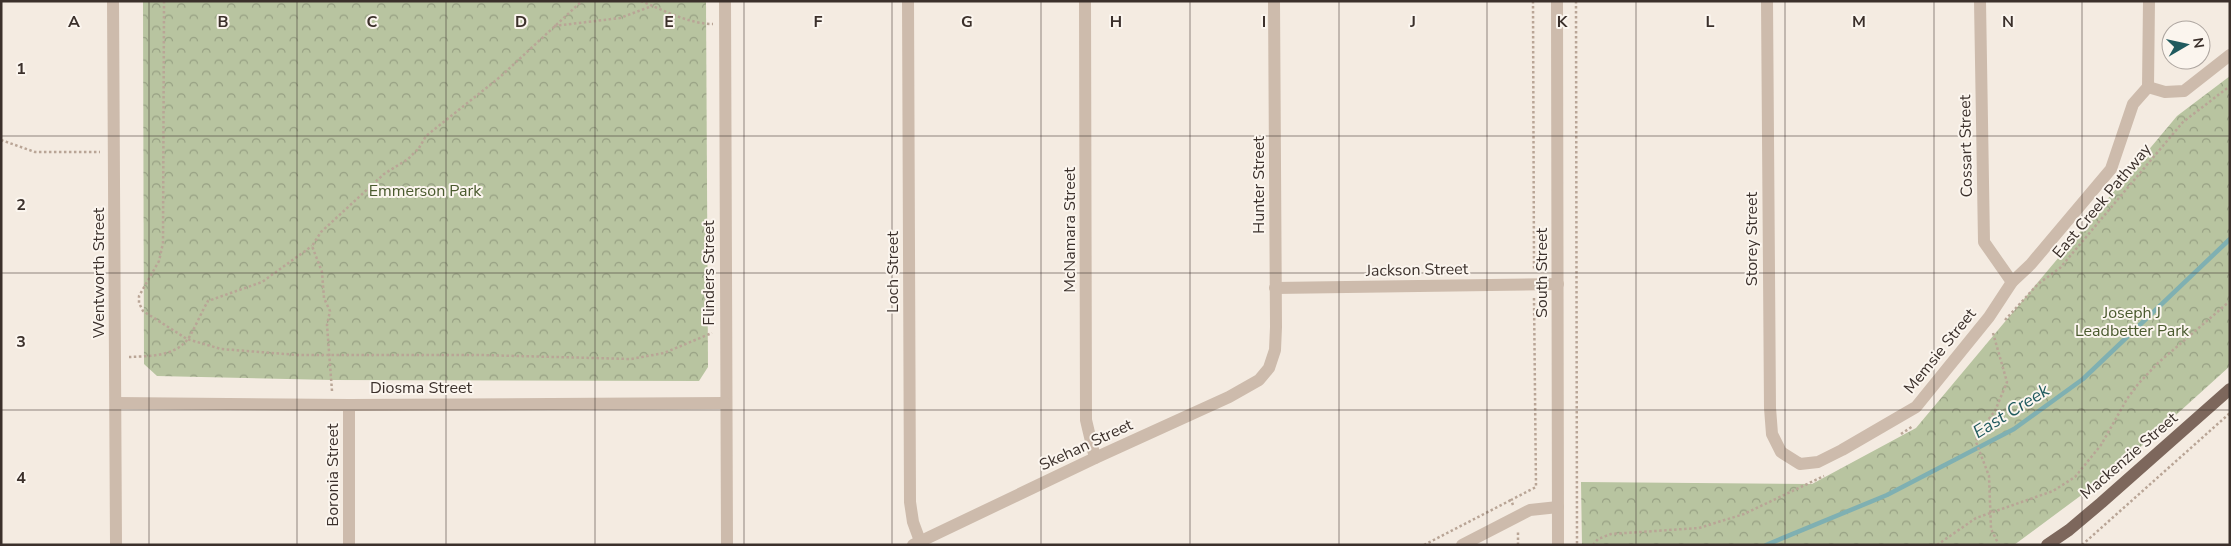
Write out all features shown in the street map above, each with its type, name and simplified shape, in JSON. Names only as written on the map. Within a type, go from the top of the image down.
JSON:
[{"type":"main road","name":"Mackenzie Street","points":[[2047,545],[2069,530],[2101,503],[2230,389]]},
{"type":"street","name":"Wentworth Street","points":[[113,1],[116,545]]},
{"type":"street","name":"Flinders Street","points":[[725,1],[727,545]]},
{"type":"street","name":"Loch Street","points":[[908,1],[910,502],[917,543]]},
{"type":"street","name":"McNamara Street","points":[[1085,1],[1086,420],[1095,458]]},
{"type":"street","name":"Hunter Street","points":[[1269,368],[1275,350],[1274,1]]},
{"type":"street","name":"South Street","points":[[1557,1],[1558,545]]},
{"type":"street","name":"Storey Street","points":[[1767,1],[1770,408],[1772,434],[1781,452],[1800,464]]},
{"type":"street","name":"Cossart Street","points":[[1980,1],[1984,242],[2012,282]]},
{"type":"street","points":[[2149,1],[2148,88],[2165,92],[2184,91],[2230,55]]},
{"type":"street","name":"Memsie Street","points":[[1800,464],[1818,462],[1916,408],[1989,317],[2012,282],[2031,264],[2111,169],[2133,104],[2148,88]]},
{"type":"street","name":"Jackson Street","points":[[1275,288],[1558,284]]},
{"type":"street","name":"Skehan Street","points":[[917,543],[1095,458],[1229,397],[1259,380],[1269,368]]},
{"type":"street","name":"Diosma Street","points":[[116,403],[349,405],[725,403]]},
{"type":"street","name":"Boronia Street","points":[[349,405],[349,545]]},
{"type":"street","points":[[1462,545],[1530,510],[1558,507]]},
{"type":"path","points":[[164,1],[163,243],[159,261],[139,296],[138,303],[142,311],[151,318],[187,339],[221,349],[298,354],[631,359],[664,353],[713,332],[713,341]]},
{"type":"path","points":[[116,358],[162,355],[187,339],[208,301],[262,282],[312,246],[321,232],[384,174],[408,159],[419,148],[426,136],[500,77],[582,1]]},
{"type":"path","points":[[641,1],[683,17],[710,24]]},
{"type":"path","points":[[1576,1],[1577,545]]},
{"type":"path","points":[[554,26],[620,18],[652,6]]},
{"type":"path","name":"East Creek Pathway","points":[[2000,326],[2038,284],[2060,268],[2182,122],[2230,86]]},
{"type":"path","points":[[1,140],[35,152],[114,152]]},
{"type":"path","points":[[312,246],[322,272],[324,298],[330,311],[327,325],[328,354],[334,405]]},
{"type":"path","points":[[1937,545],[1976,518],[2053,491],[2075,477],[2101,445],[2138,383],[2158,363],[2230,301]]},
{"type":"path","points":[[1993,333],[2007,382],[1995,411],[1978,433],[1976,442],[1988,476],[1991,529],[1999,545]]},
{"type":"path","points":[[2082,545],[2230,413]]},
{"type":"path","points":[[1424,545],[1510,500]]},
{"type":"green space","name":"Emmerson Park","points":[[143,1],[706,1],[708,367],[699,381],[331,380],[157,376],[144,364]]},
{"type":"green space","name":"Joseph J Leadbetter Park","points":[[2230,76],[2230,366],[2114,471],[2014,545],[1582,545],[1581,482],[1812,484],[1916,428],[2177,116]]},
{"type":"waterway","name":"East Creek","points":[[1766,545],[1887,495],[2014,429],[2083,379],[2230,239]]}]
